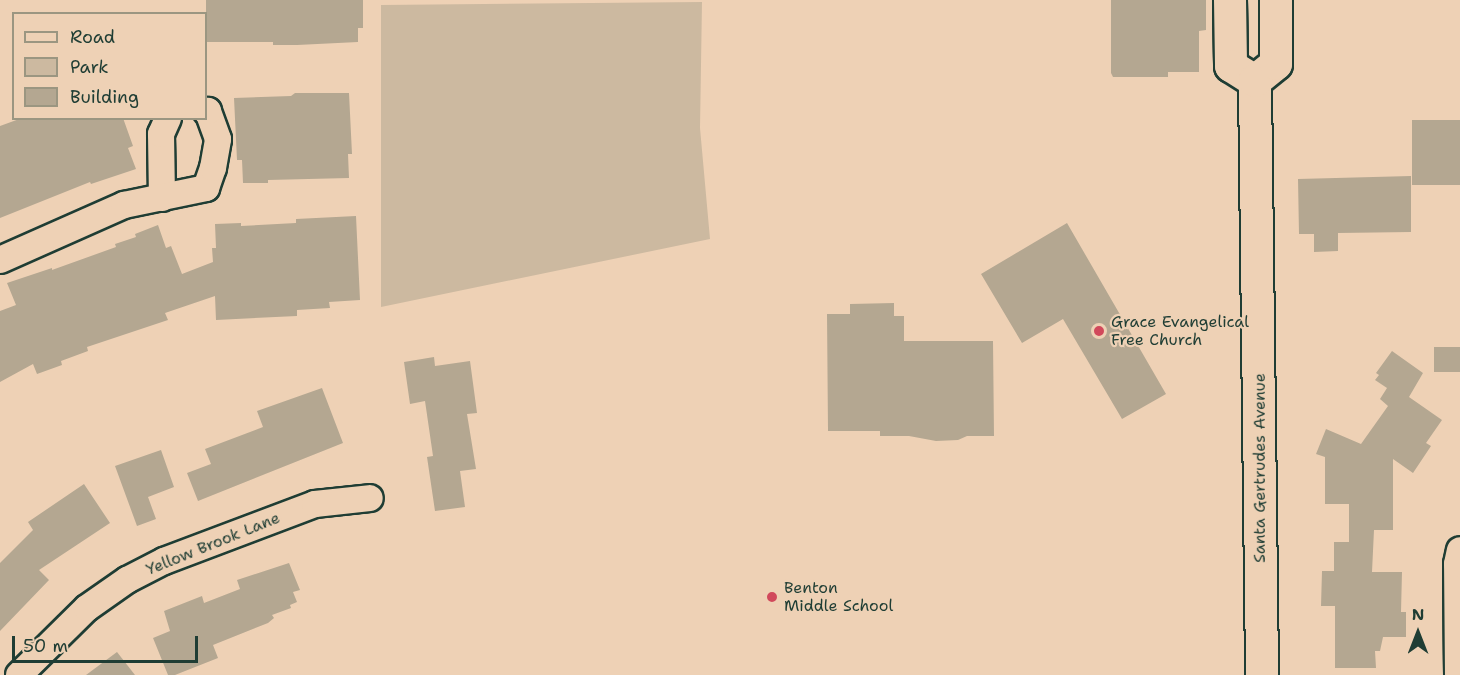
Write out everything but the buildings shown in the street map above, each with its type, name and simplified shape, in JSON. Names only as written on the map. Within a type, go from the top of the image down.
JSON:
[{"type":"main road","points":[[1230,0],[1231,66],[1255,81],[1276,64],[1276,0]]},
{"type":"main road","name":"Santa Gertrudes Avenue","points":[[1255,81],[1262,675]]},
{"type":"street","points":[[0,260],[124,205],[206,188],[213,168],[218,139],[207,111]]},
{"type":"street","points":[[162,198],[161,134],[167,120]]},
{"type":"street","name":"Yellow Brook Lane","points":[[19,675],[87,608],[127,580],[164,561],[315,504],[370,498]]},
{"type":"street","points":[[1458,675],[1457,564],[1460,550]]},
{"type":"green space","points":[[702,2],[700,128],[710,239],[381,307],[381,5]]},
{"type":"place","name":"Grace Evangelical Free Church","points":[[1099,331]]},
{"type":"place","name":"Benton Middle School","points":[[772,597]]}]
